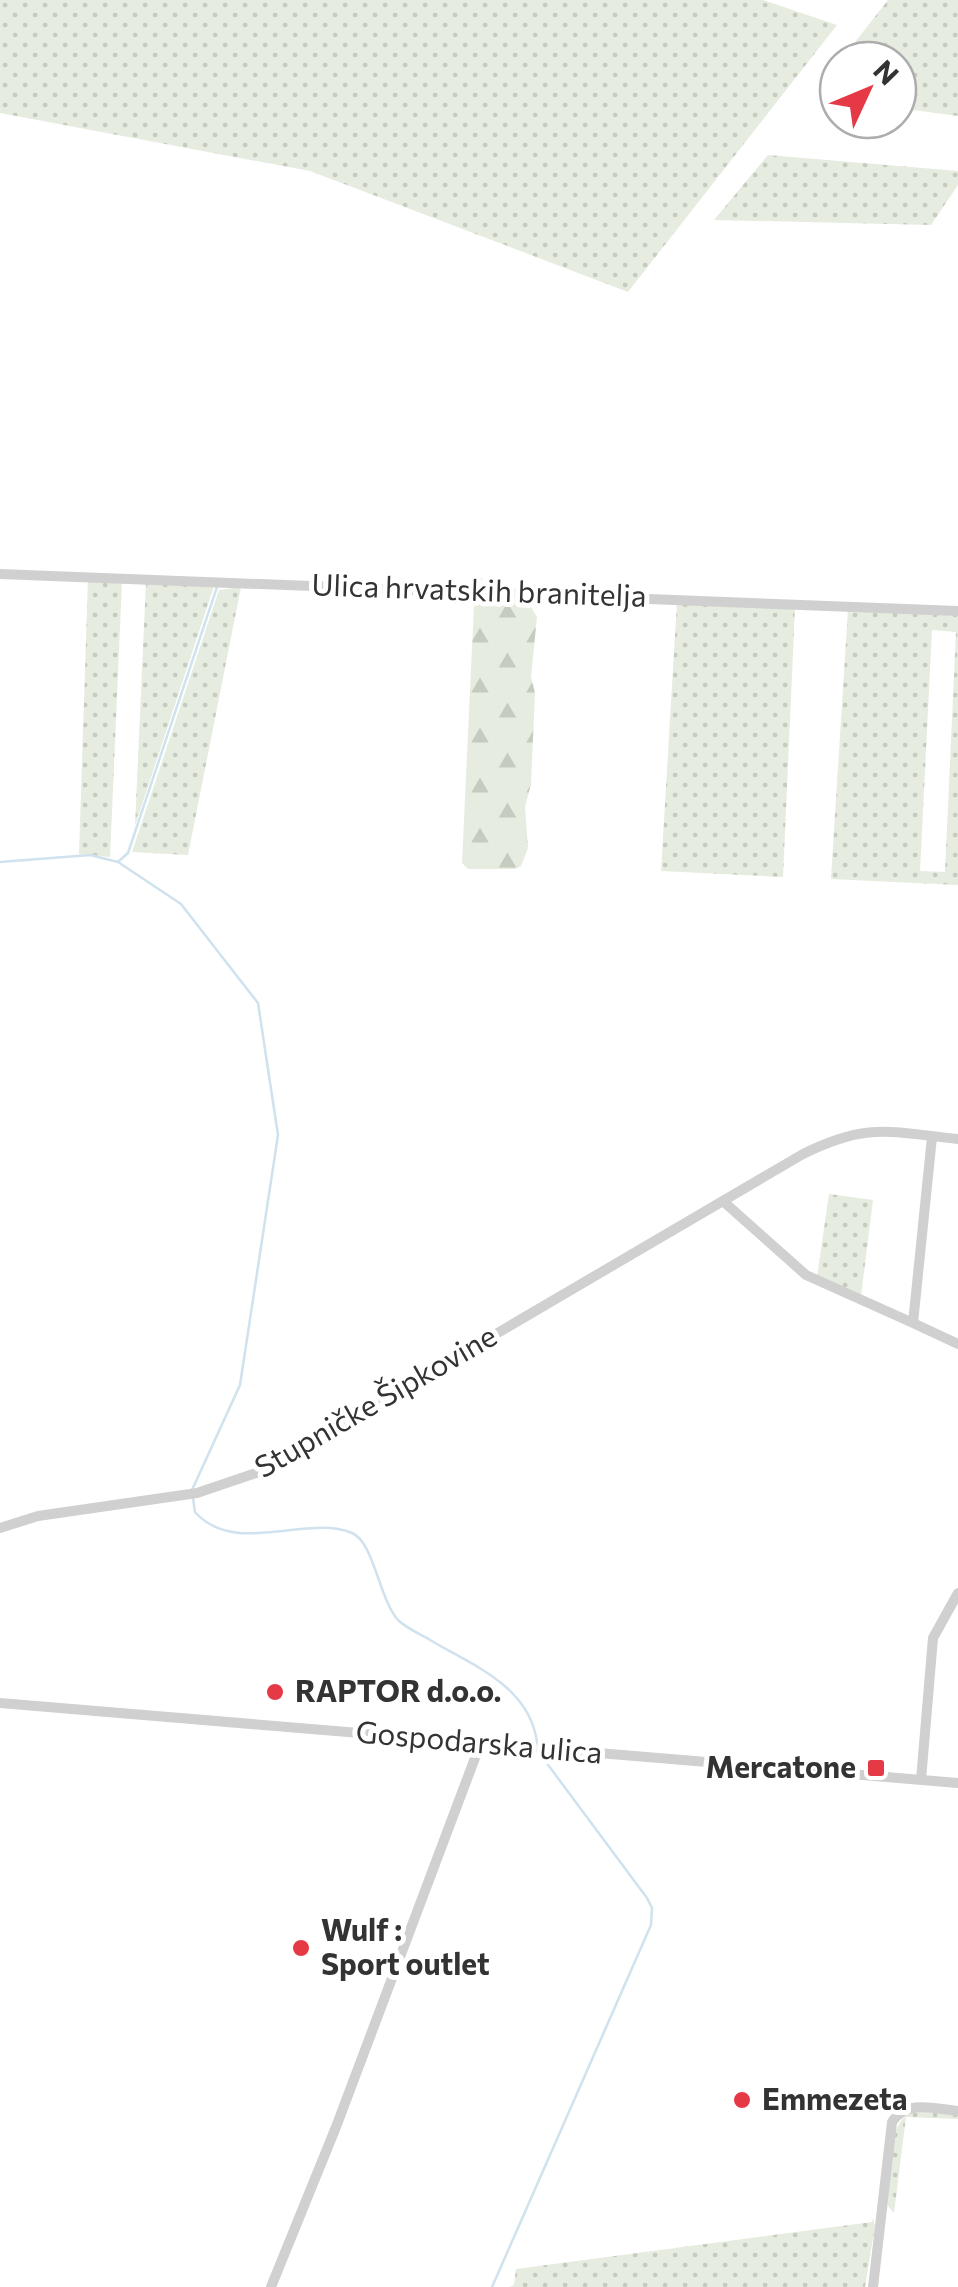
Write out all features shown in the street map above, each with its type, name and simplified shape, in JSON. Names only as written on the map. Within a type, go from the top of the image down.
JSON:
[{"type":"street","name":"Ulica hrvatskih branitelja","points":[[0,574],[958,610]]},
{"type":"street","name":"Stupničke Šipkovine","points":[[0,1528],[38,1516],[193,1494],[262,1471],[848,1133],[958,1139]]},
{"type":"street","points":[[913,1323],[932,1136]]},
{"type":"street","points":[[724,1202],[806,1275],[958,1344]]},
{"type":"street","points":[[921,1780],[933,1638],[958,1594]]},
{"type":"street","name":"Gospodarska ulica","points":[[0,1704],[958,1783]]},
{"type":"street","points":[[271,2287],[341,2115],[480,1742]]},
{"type":"street","points":[[873,2287],[892,2122],[906,2108],[958,2111]]},
{"type":"green space","points":[[0,0],[763,0],[837,25],[825,40],[818,40],[818,49],[628,292],[310,171],[0,113]]},
{"type":"green space","points":[[888,0],[958,0],[958,116],[918,111],[918,40],[857,40]]},
{"type":"green space","points":[[768,155],[958,171],[958,185],[931,225],[714,220]]},
{"type":"green space","points":[[88,579],[122,581],[110,857],[79,854]]},
{"type":"green space","points":[[146,581],[215,583],[135,826]]},
{"type":"green space","points":[[241,587],[188,855],[132,852],[219,590]]},
{"type":"green space","points":[[486,596],[526,599],[537,617],[531,677],[535,693],[531,784],[525,807],[528,848],[521,866],[515,869],[468,869],[462,863],[474,605]]},
{"type":"green space","points":[[677,602],[795,607],[783,877],[661,871]]},
{"type":"green space","points":[[848,609],[958,614],[958,885],[831,879]],"holes":[[[932,630],[956,632],[945,872],[920,871]]]},
{"type":"green space","points":[[829,1194],[873,1200],[861,1296],[817,1277]]},
{"type":"green space","points":[[914,2111],[958,2115],[958,2119],[906,2117],[894,2213],[888,2206],[893,2139],[904,2117]]},
{"type":"green space","points":[[873,2218],[865,2287],[509,2287],[514,2285],[516,2269],[872,2222]]},
{"type":"waterway","points":[[479,583],[481,579]]},
{"type":"waterway","points":[[119,861],[128,853],[217,587]]},
{"type":"waterway","points":[[0,862],[90,855],[118,862],[181,904],[258,1003],[278,1135],[240,1385],[192,1490]]},
{"type":"waterway","points":[[193,1498],[195,1512],[211,1525],[230,1532],[334,1528],[360,1538],[398,1620],[481,1669],[511,1692],[532,1723],[537,1742]]},
{"type":"waterway","points":[[492,2287],[651,1925],[652,1908],[647,1898],[540,1754]]},
{"type":"place","name":"RAPTOR d.o.o.","points":[[275,1692]]},
{"type":"place","name":"Mercatone","points":[[876,1768]]},
{"type":"place","name":"Wulf : Sport outlet","points":[[301,1948]]},
{"type":"place","name":"Emmezeta","points":[[742,2100]]}]
